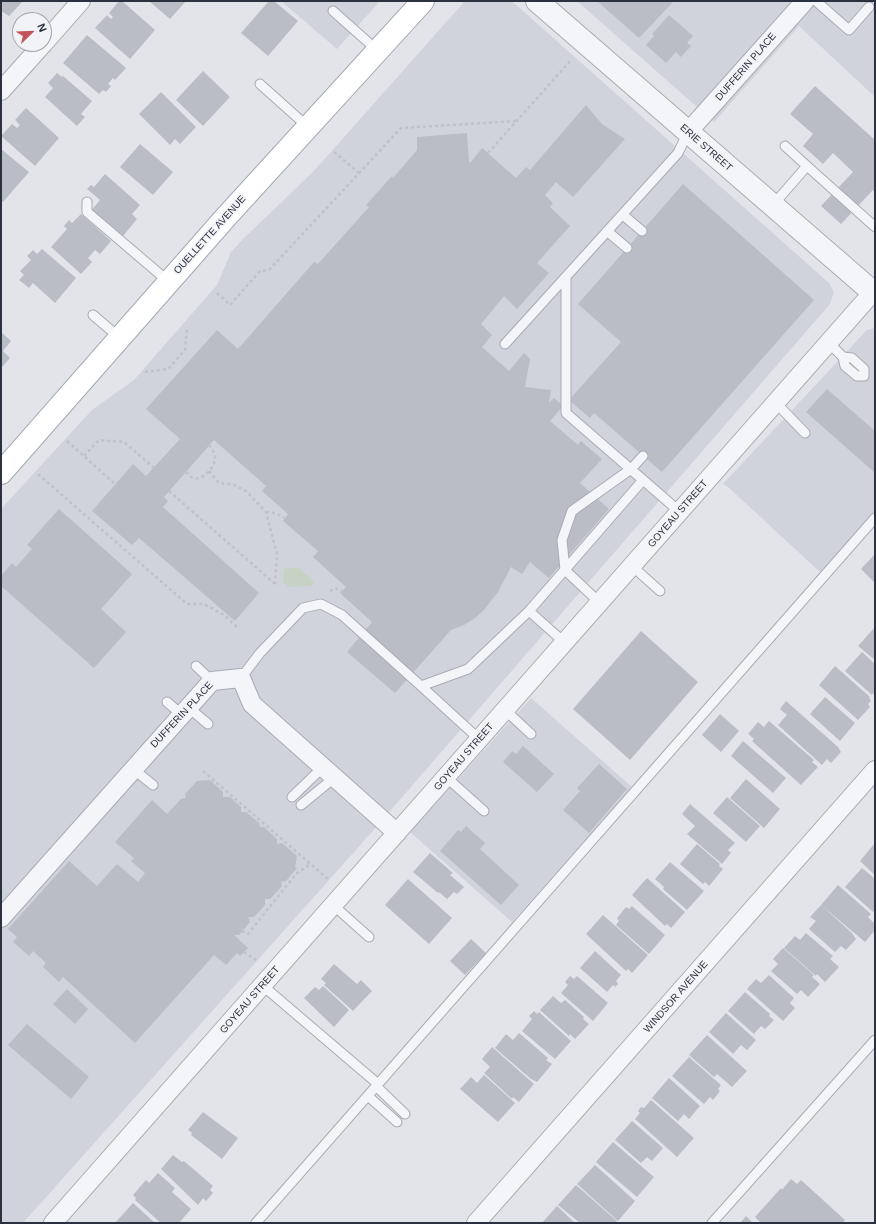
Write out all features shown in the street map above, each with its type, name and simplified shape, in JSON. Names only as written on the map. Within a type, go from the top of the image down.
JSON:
[{"type":"main road","name":"OUELLETTE AVENUE","points":[[1,473],[169,282],[423,1]]},
{"type":"street","points":[[52,33],[81,1]]},
{"type":"street","name":"ERIE STREET","points":[[537,1],[874,292]]},
{"type":"street","name":"DUFFERIN PLACE","points":[[688,132],[804,1]]},
{"type":"street","points":[[1,91],[35,52]]},
{"type":"street","name":"GOYEAU STREET","points":[[53,1223],[874,292]]},
{"type":"street","points":[[241,678],[252,704],[397,833]]},
{"type":"street","name":"DUFFERIN PLACE","points":[[1,918],[212,681],[241,678]]},
{"type":"street","name":"WINDSOR AVENUE","points":[[476,1223],[875,770]]},
{"type":"lane","points":[[816,1],[848,30],[869,7]]},
{"type":"lane","points":[[333,11],[378,51]]},
{"type":"lane","points":[[260,84],[308,127]]},
{"type":"lane","points":[[505,344],[678,153],[688,132]]},
{"type":"lane","points":[[785,146],[875,227]]},
{"type":"lane","points":[[773,205],[807,166]]},
{"type":"lane","points":[[87,202],[88,212],[169,282]]},
{"type":"lane","points":[[623,215],[642,231]]},
{"type":"lane","points":[[608,232],[627,248]]},
{"type":"lane","points":[[566,277],[566,413],[680,512]]},
{"type":"lane","points":[[93,315],[120,338]]},
{"type":"lane","points":[[829,344],[843,357]]},
{"type":"lane","points":[[776,403],[805,433]]},
{"type":"lane","points":[[600,603],[565,570],[562,540],[572,511],[631,469],[643,456]]},
{"type":"lane","points":[[421,686],[468,669],[530,611],[643,480]]},
{"type":"lane","points":[[256,1223],[875,518]]},
{"type":"lane","points":[[632,566],[660,591]]},
{"type":"lane","points":[[241,678],[260,653],[303,608],[322,604],[342,615],[479,740]]},
{"type":"lane","points":[[530,611],[565,642]]},
{"type":"lane","points":[[196,666],[212,681]]},
{"type":"lane","points":[[167,702],[208,724]]},
{"type":"lane","points":[[505,710],[531,734]]},
{"type":"lane","points":[[133,769],[153,785]]},
{"type":"lane","points":[[292,797],[328,772]]},
{"type":"lane","points":[[301,805],[328,772]]},
{"type":"lane","points":[[446,778],[484,810]]},
{"type":"lane","points":[[333,905],[369,937]]},
{"type":"lane","points":[[262,985],[377,1085],[405,1114]]},
{"type":"lane","points":[[712,1223],[875,1040]]},
{"type":"lane","points":[[368,1096],[397,1122]]},
{"type":"path","points":[[488,153],[572,59]]},
{"type":"path","points":[[217,293],[230,305],[260,271],[269,270],[401,128],[517,121]]},
{"type":"path","points":[[334,152],[359,173]]},
{"type":"path","points":[[145,372],[168,369],[185,350],[187,327]]},
{"type":"path","points":[[84,456],[99,440],[124,442],[154,468]]},
{"type":"path","points":[[67,441],[116,485]]},
{"type":"path","points":[[186,472],[192,478],[198,479],[209,471],[215,458],[214,452],[209,445]]},
{"type":"path","points":[[169,491],[275,584],[277,554],[266,512],[246,490],[234,485],[219,483],[209,471]]},
{"type":"path","points":[[38,474],[187,604],[204,604],[225,614],[237,627]]},
{"type":"path","points":[[266,512],[275,513],[285,518]]},
{"type":"path","points":[[328,592],[335,588],[342,591]]},
{"type":"path","points":[[203,770],[328,879]]},
{"type":"path","points":[[242,931],[248,934],[296,874],[310,864]]},
{"type":"path","points":[[244,952],[256,960]]},
{"type":"shaded area","points":[[281,1],[380,1],[337,49]]},
{"type":"shaded area","points":[[465,1],[510,1],[514,3],[829,283],[834,292],[830,304],[371,833],[23,1223],[1,1223],[1,509],[92,410],[134,380],[217,285],[231,252],[314,171]]},
{"type":"shaded area","points":[[577,1],[875,1],[875,97],[799,26],[714,122]]},
{"type":"shaded area","points":[[875,328],[875,513],[820,572],[723,484],[867,330]]},
{"type":"shaded area","points":[[531,698],[632,787],[512,922],[410,832]]},
{"type":"green space","points":[[298,567],[314,582],[311,586],[288,587],[283,581],[284,569]]},
{"type":"building","points":[[1,1],[23,1],[9,16],[1,11]]},
{"type":"building","points":[[119,1],[122,1],[155,30],[130,59],[95,28],[107,15],[111,19],[113,17],[109,13]]},
{"type":"building","points":[[149,1],[186,1],[170,19]]},
{"type":"building","points":[[269,1],[274,1],[298,21],[268,56],[241,33]]},
{"type":"building","points":[[597,1],[674,1],[639,38]]},
{"type":"building","points":[[669,15],[693,36],[687,43],[691,46],[681,57],[676,52],[666,63],[646,45],[654,36],[652,34]]},
{"type":"building","points":[[87,35],[126,68],[115,80],[113,78],[108,84],[111,86],[106,92],[103,90],[99,94],[63,63]]},
{"type":"building","points":[[203,71],[230,97],[203,126],[176,100]]},
{"type":"building","points":[[57,73],[62,77],[63,76],[92,101],[81,114],[85,117],[77,126],[45,97],[53,88],[48,83]]},
{"type":"building","points":[[815,86],[875,140],[875,192],[873,190],[841,224],[821,206],[853,172],[833,153],[823,164],[803,146],[813,134],[790,114]]},
{"type":"building","points":[[161,92],[196,127],[180,144],[175,139],[170,145],[139,114]]},
{"type":"building","points":[[586,105],[602,124],[625,139],[573,197],[556,182],[545,195],[553,203],[550,207],[570,226],[537,263],[549,273],[517,309],[504,296],[481,324],[492,335],[482,347],[509,371],[524,353],[530,359],[525,387],[551,390],[549,403],[554,398],[563,406],[550,421],[578,445],[581,441],[602,459],[580,483],[609,509],[549,578],[530,562],[522,574],[511,567],[498,592],[484,610],[464,625],[451,630],[395,693],[347,652],[372,622],[340,593],[346,587],[313,557],[318,551],[283,521],[288,514],[262,491],[266,486],[214,440],[164,497],[168,501],[163,507],[259,593],[235,621],[139,538],[132,545],[92,511],[133,464],[146,476],[180,439],[146,409],[217,330],[238,349],[314,262],[318,264],[369,207],[366,205],[392,176],[393,178],[417,150],[417,137],[467,133],[469,162],[471,162],[482,148],[516,178],[526,167],[530,170]]},
{"type":"building","points":[[26,108],[59,138],[35,166],[1,136],[12,124],[17,128],[20,125],[15,120]]},
{"type":"building","points":[[140,144],[173,172],[153,195],[120,167]]},
{"type":"building","points":[[1,149],[29,172],[3,202],[1,200]]},
{"type":"building","points":[[105,174],[140,205],[132,214],[137,219],[123,236],[113,227],[112,229],[91,211],[100,200],[87,189],[91,185],[94,187]]},
{"type":"building","points":[[683,184],[814,300],[662,472],[594,413],[590,418],[569,400],[621,342],[578,304]]},
{"type":"building","points":[[81,214],[111,241],[100,254],[95,250],[88,258],[92,262],[81,274],[51,247],[67,229],[64,226],[69,220],[72,223]]},
{"type":"building","points":[[42,249],[76,278],[55,303],[33,283],[29,288],[19,280],[24,275],[20,271],[31,260],[27,256],[33,250],[37,254]]},
{"type":"building","points":[[1,332],[11,341],[3,351],[10,358],[1,368]]},
{"type":"building","points":[[827,389],[875,431],[875,473],[806,412]]},
{"type":"building","points":[[59,509],[132,574],[101,609],[126,632],[94,668],[1,586],[1,576],[12,563],[16,567],[32,549],[27,545]]},
{"type":"building","points":[[875,554],[875,583],[861,569]]},
{"type":"building","points":[[875,627],[875,660],[858,646]]},
{"type":"building","points":[[641,631],[698,682],[630,760],[573,709]]},
{"type":"building","points":[[862,652],[875,664],[875,695],[873,693],[872,695],[845,671]]},
{"type":"building","points":[[835,666],[870,697],[869,698],[871,701],[868,704],[870,707],[858,720],[819,685]]},
{"type":"building","points":[[825,697],[855,723],[840,741],[810,714]]},
{"type":"building","points":[[786,701],[838,747],[841,752],[831,763],[827,759],[822,765],[778,725],[787,715],[780,709]]},
{"type":"building","points":[[720,714],[739,731],[721,752],[702,735]]},
{"type":"building","points":[[769,721],[814,760],[812,762],[818,767],[801,785],[752,741],[754,739],[748,734],[758,722],[764,727]]},
{"type":"building","points":[[743,741],[786,778],[773,793],[731,756]]},
{"type":"building","points":[[523,746],[554,774],[537,792],[503,762],[512,751],[516,754]]},
{"type":"building","points":[[599,764],[627,789],[589,833],[563,810],[580,791],[577,788]]},
{"type":"building","points":[[746,779],[780,809],[764,828],[730,798]]},
{"type":"building","points":[[210,780],[223,792],[223,797],[230,797],[241,807],[241,812],[246,812],[259,823],[260,827],[264,827],[277,839],[277,844],[282,843],[297,856],[295,867],[297,868],[286,881],[281,882],[282,886],[270,899],[265,899],[265,905],[254,917],[248,917],[250,922],[239,935],[234,935],[248,948],[240,956],[237,953],[226,965],[214,955],[135,1043],[63,977],[59,982],[43,967],[46,963],[33,951],[29,956],[13,942],[17,937],[8,929],[69,861],[97,886],[117,864],[138,882],[145,873],[131,861],[134,858],[115,842],[152,800],[167,814],[181,799],[186,798],[185,794],[197,781]]},
{"type":"building","points":[[727,797],[760,826],[746,842],[713,813]]},
{"type":"building","points":[[690,804],[735,843],[728,850],[731,853],[722,864],[687,834],[695,826],[682,814]]},
{"type":"building","points":[[466,826],[485,843],[480,849],[519,885],[501,905],[440,851],[458,830],[461,832]]},
{"type":"building","points":[[875,843],[875,875],[860,861]]},
{"type":"building","points":[[697,844],[720,864],[719,866],[723,869],[709,886],[705,882],[703,884],[680,864]]},
{"type":"building","points":[[430,853],[453,873],[450,875],[464,887],[457,894],[454,892],[447,899],[413,872]]},
{"type":"building","points":[[670,862],[704,891],[687,910],[663,889],[664,887],[655,879]]},
{"type":"building","points":[[862,868],[875,879],[875,909],[873,912],[845,887]]},
{"type":"building","points":[[647,878],[685,912],[671,928],[667,924],[665,926],[632,895]]},
{"type":"building","points":[[408,879],[452,918],[429,944],[385,905]]},
{"type":"building","points":[[838,885],[871,914],[868,917],[875,924],[875,930],[865,942],[821,905]]},
{"type":"building","points":[[821,905],[852,933],[856,939],[846,950],[841,946],[835,952],[809,929],[816,921],[810,917]]},
{"type":"building","points":[[632,906],[665,935],[649,954],[616,925],[619,921],[617,918],[626,907],[629,909]]},
{"type":"building","points":[[603,915],[648,955],[632,973],[628,969],[626,971],[586,934]]},
{"type":"building","points":[[806,933],[833,956],[830,959],[839,967],[825,982],[784,948],[795,936],[800,940]]},
{"type":"building","points":[[471,939],[486,953],[465,975],[450,961]]},
{"type":"building","points":[[783,948],[814,975],[812,977],[820,984],[808,997],[801,990],[797,994],[771,971],[778,964],[773,959]]},
{"type":"building","points":[[595,951],[621,975],[616,981],[618,984],[615,987],[613,985],[607,992],[580,968]]},
{"type":"building","points":[[334,964],[357,984],[361,980],[372,991],[353,1011],[324,985],[326,983],[321,979]]},
{"type":"building","points":[[769,975],[794,998],[790,1003],[795,1008],[783,1021],[747,989],[756,979],[761,983]]},
{"type":"building","points":[[570,976],[574,979],[577,976],[608,1003],[593,1021],[561,993],[568,985],[565,982]]},
{"type":"building","points":[[323,986],[349,1010],[334,1027],[304,998],[315,987],[319,990]]},
{"type":"building","points":[[67,989],[88,1009],[75,1024],[53,1004]]},
{"type":"building","points":[[745,992],[770,1014],[769,1016],[774,1020],[765,1029],[761,1026],[754,1034],[728,1011]]},
{"type":"building","points":[[553,996],[561,1003],[565,1000],[584,1017],[583,1019],[589,1024],[575,1039],[570,1034],[569,1036],[540,1010]]},
{"type":"building","points":[[534,1011],[537,1014],[539,1012],[571,1041],[555,1059],[522,1031],[532,1019],[529,1016]]},
{"type":"building","points":[[726,1013],[756,1040],[747,1050],[741,1045],[733,1054],[709,1032]]},
{"type":"building","points":[[27,1024],[89,1077],[71,1099],[8,1045]]},
{"type":"building","points":[[519,1033],[548,1058],[546,1060],[552,1064],[537,1082],[531,1079],[495,1048],[506,1034],[513,1040]]},
{"type":"building","points":[[707,1035],[747,1071],[732,1087],[717,1074],[714,1077],[689,1055]]},
{"type":"building","points":[[492,1047],[534,1084],[519,1102],[513,1097],[512,1099],[484,1073],[490,1067],[482,1059]]},
{"type":"building","points":[[689,1057],[721,1085],[718,1089],[720,1091],[713,1100],[710,1097],[704,1104],[672,1076]]},
{"type":"building","points":[[484,1075],[515,1103],[498,1122],[460,1089],[471,1077],[477,1083]]},
{"type":"building","points":[[669,1078],[700,1106],[689,1119],[684,1114],[678,1121],[652,1098]]},
{"type":"building","points":[[651,1100],[694,1138],[677,1157],[635,1119],[640,1113],[638,1111],[641,1107],[644,1108]]},
{"type":"building","points":[[203,1112],[238,1138],[222,1159],[191,1135],[192,1133],[188,1130]]},
{"type":"building","points":[[632,1121],[663,1148],[652,1161],[647,1157],[641,1163],[615,1140]]},
{"type":"building","points":[[613,1142],[654,1177],[637,1197],[596,1162]]},
{"type":"building","points":[[173,1155],[182,1162],[184,1161],[213,1186],[210,1190],[213,1193],[206,1201],[203,1198],[198,1205],[161,1169]]},
{"type":"building","points":[[595,1165],[635,1201],[618,1221],[577,1184]]},
{"type":"building","points":[[158,1173],[175,1188],[172,1192],[191,1209],[179,1223],[161,1223],[135,1200],[136,1198],[133,1195],[146,1180],[149,1183]]},
{"type":"building","points":[[791,1179],[797,1184],[801,1180],[845,1220],[842,1223],[761,1223],[755,1217]]},
{"type":"building","points":[[576,1185],[617,1221],[615,1223],[580,1223],[558,1205]]},
{"type":"building","points":[[133,1203],[155,1223],[115,1223]]},
{"type":"building","points":[[557,1206],[575,1223],[542,1223]]},
{"type":"building","points":[[746,1216],[753,1223],[740,1223]]}]
